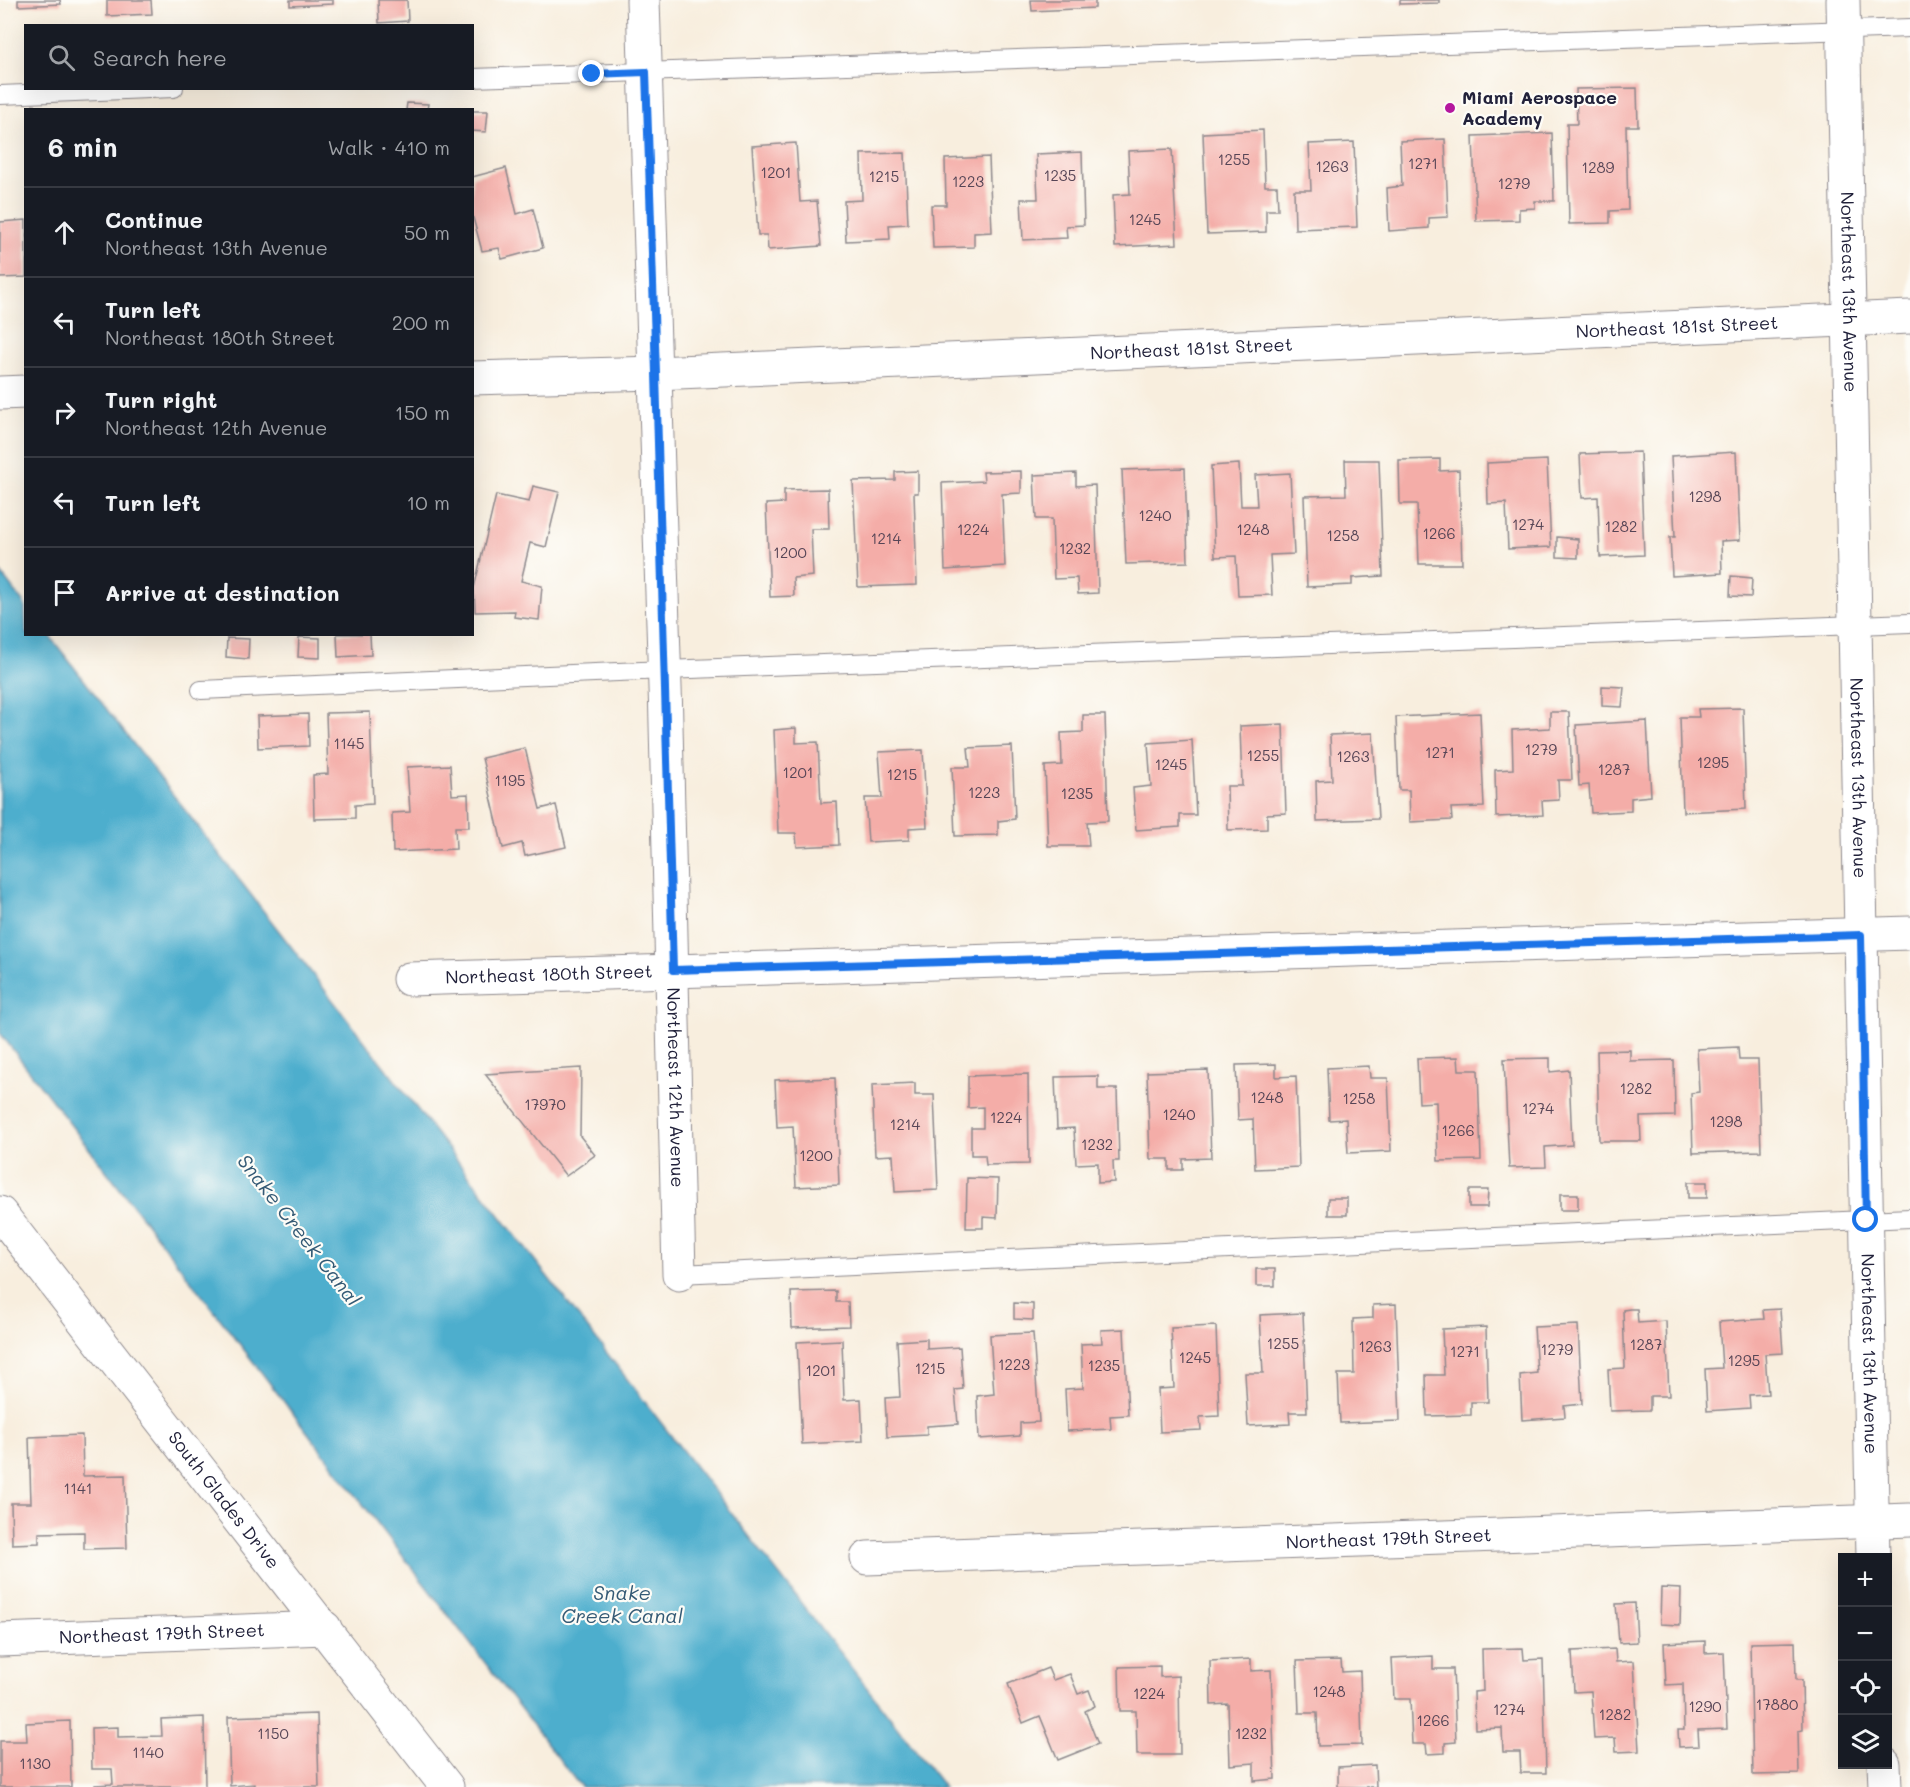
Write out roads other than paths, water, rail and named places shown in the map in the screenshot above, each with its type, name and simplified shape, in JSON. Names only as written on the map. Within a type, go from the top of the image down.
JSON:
[{"type":"street","name":"Northeast 12th Avenue","points":[[643,0],[665,670],[679,1274]]},
{"type":"street","name":"Northeast 13th Avenue","points":[[1843,15],[1873,1553]]},
{"type":"street","name":"Northeast 181st Street","points":[[474,378],[656,373],[1910,317]]},
{"type":"street","points":[[0,393],[24,392]]},
{"type":"street","name":"Northeast 180th Street","points":[[409,980],[1910,933]]},
{"type":"street","name":"South Glades Drive","points":[[0,1213],[447,1787]]},
{"type":"street","name":"Northeast 179th Street","points":[[867,1558],[1910,1520]]},
{"type":"street","name":"Northeast 179th Street","points":[[0,1640],[325,1628]]},
{"type":"street","points":[[1884,1769],[1885,1787]]},
{"type":"lane","points":[[474,78],[646,72],[1843,15],[1910,28]]},
{"type":"lane","points":[[0,95],[124,90]]},
{"type":"lane","points":[[201,690],[665,670],[1910,623]]},
{"type":"lane","points":[[679,1274],[1910,1218]]},
{"type":"water","name":"Snake Creek Canal","points":[[0,572],[24,604],[24,636],[50,636],[944,1787],[582,1787],[0,1033]]},
{"type":"place","name":"Miami Aerospace Academy","points":[[1450,108]]}]
